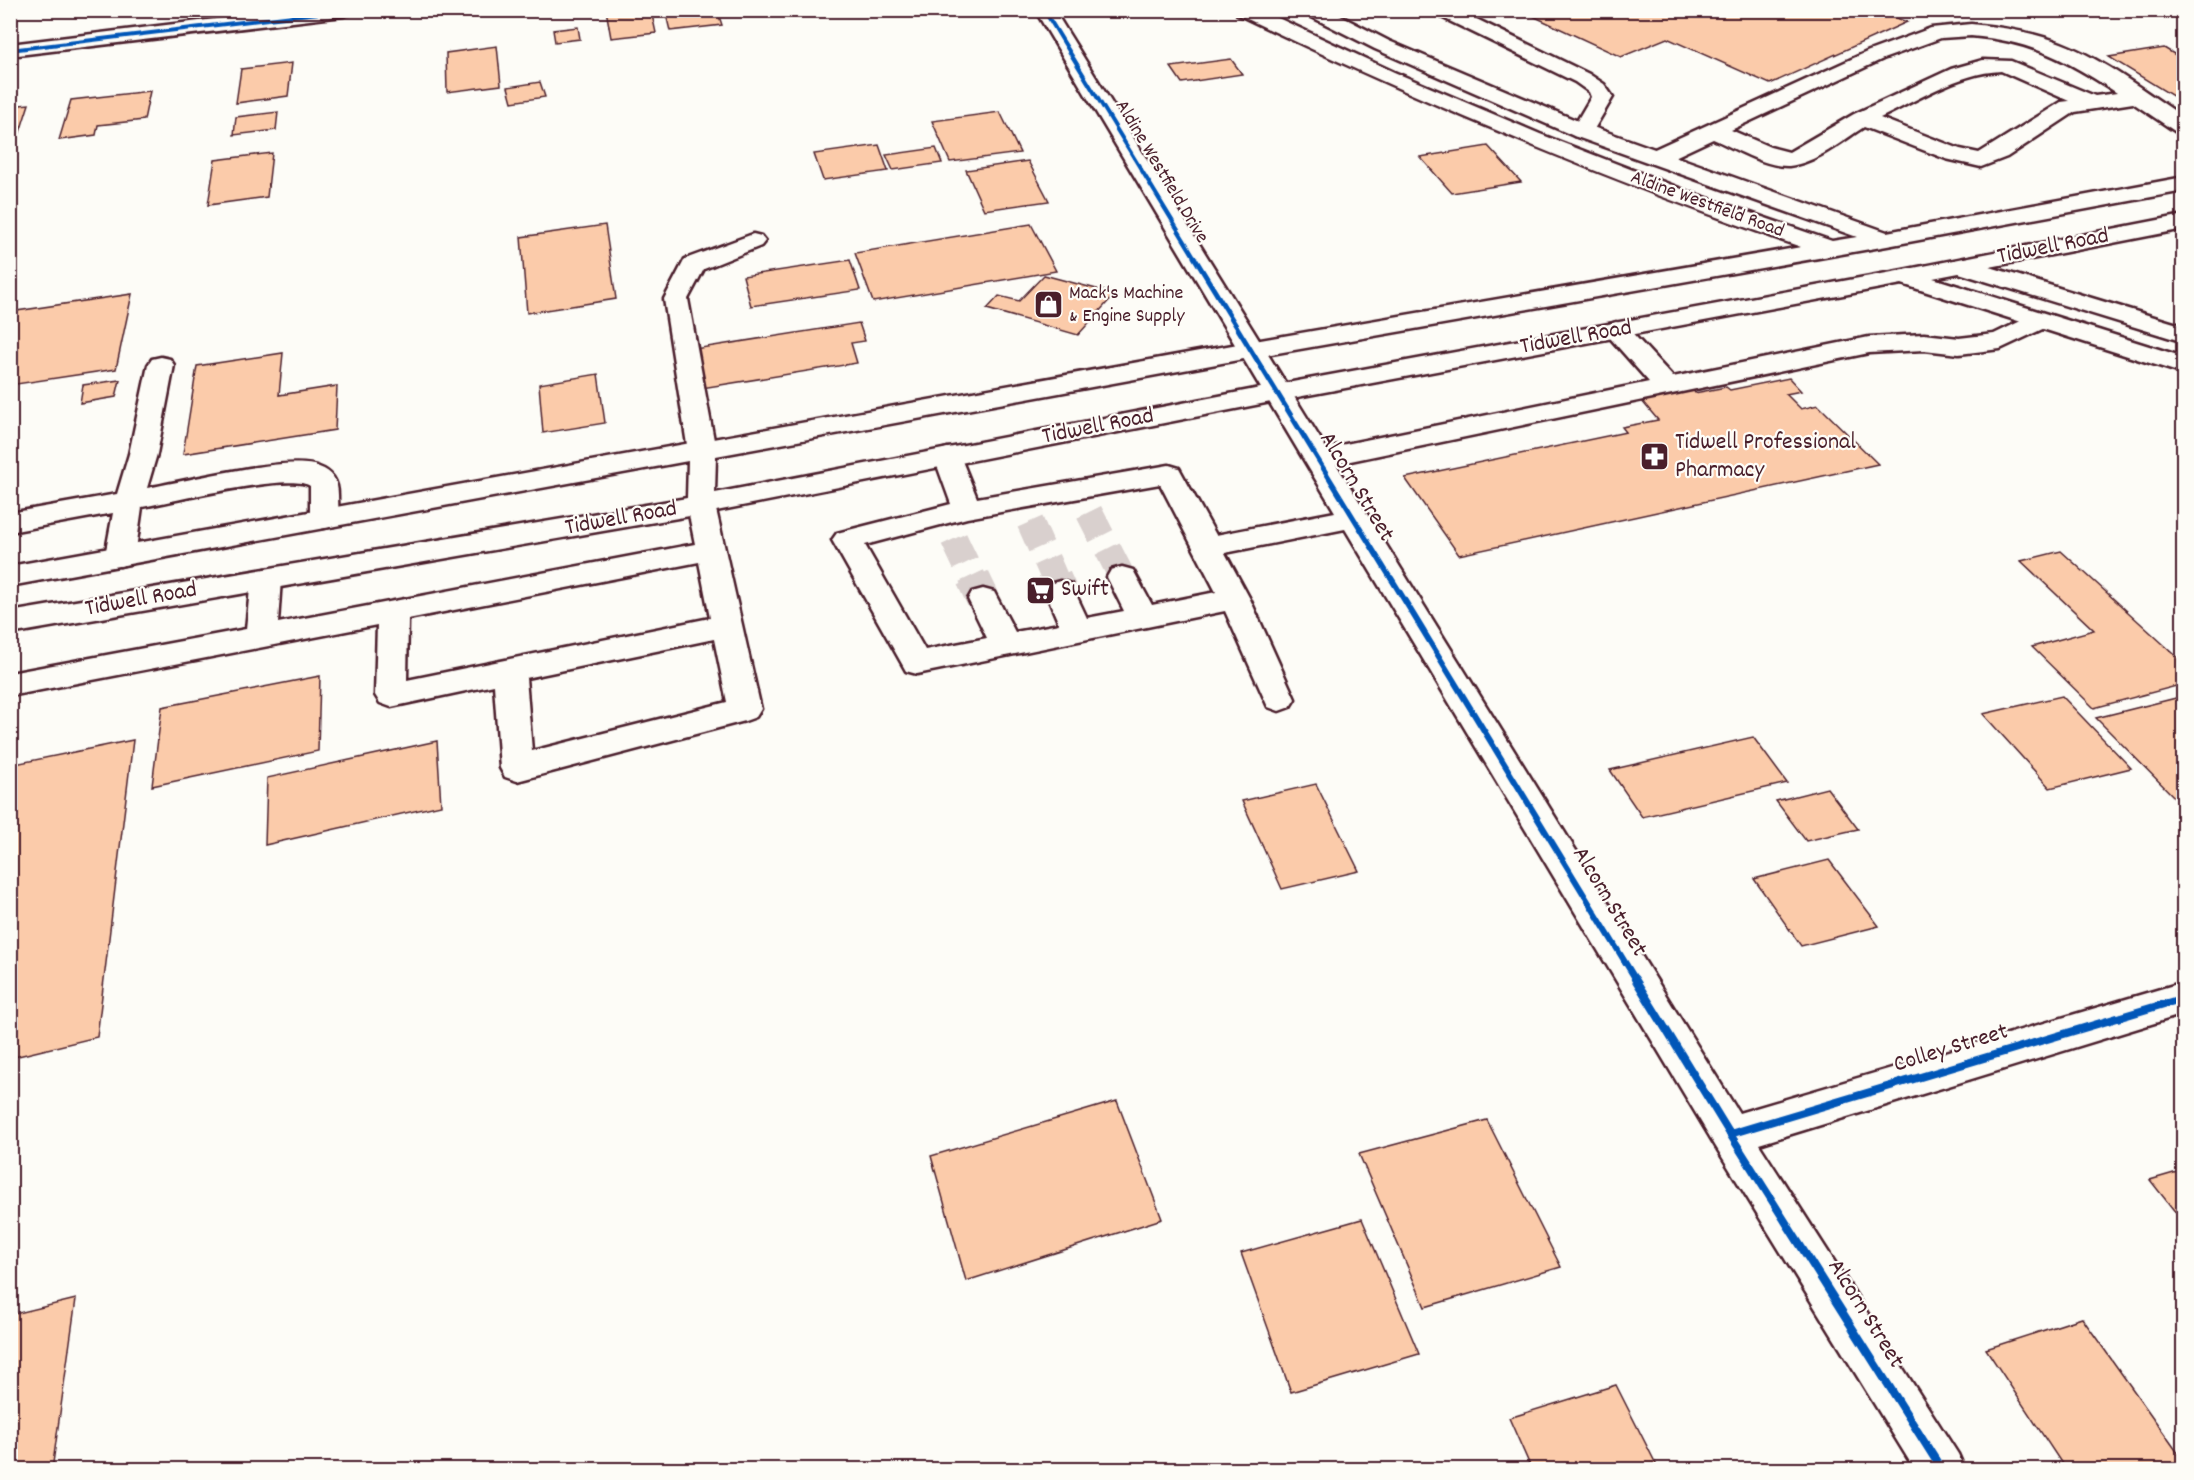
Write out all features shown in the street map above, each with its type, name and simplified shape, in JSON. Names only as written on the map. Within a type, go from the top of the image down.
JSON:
[{"type":"main road","points":[[10,50],[343,10]]},
{"type":"main road","name":"Aldine Westfield Drive","points":[[1044,10],[1250,350]]},
{"type":"main road","name":"Aldine Westfield Road","points":[[1244,10],[1347,61],[1555,149],[1904,277],[2184,366]]},
{"type":"main road","name":"Aldine Westfield Road","points":[[1313,10],[1382,45],[1582,130],[1962,266],[2184,334]]},
{"type":"main road","points":[[1442,10],[1582,78],[1597,88],[1602,97],[1582,130]]},
{"type":"main road","points":[[1656,157],[1876,55],[1938,32],[1971,30],[2004,33],[2055,48],[2096,70],[2184,127]]},
{"type":"main road","points":[[1347,61],[1382,45]]},
{"type":"main road","points":[[1714,131],[1759,150],[1788,159],[1808,151],[1862,119],[1958,73],[1983,66],[2004,65],[2092,103]]},
{"type":"main road","points":[[1862,119],[1954,154],[1981,160],[2000,153],[2069,107],[2137,96]]},
{"type":"main road","name":"Tidwell Road","points":[[10,576],[1250,350],[1831,249],[2184,184]]},
{"type":"main road","name":"Tidwell Road","points":[[10,623],[701,505],[1276,393],[1904,277],[2184,222]]},
{"type":"main road","points":[[509,670],[517,768],[745,709],[701,505],[702,451],[676,299],[694,264],[753,241]]},
{"type":"main road","points":[[1317,459],[1869,345],[1924,342],[1959,346],[2000,341],[2040,321]]},
{"type":"main road","points":[[1616,330],[1666,386]]},
{"type":"main road","name":"Alcorn Street","points":[[1250,350],[1730,1134],[1942,1470]]},
{"type":"main road","points":[[120,556],[129,500],[143,454],[161,366]]},
{"type":"main road","points":[[948,457],[954,521]]},
{"type":"main road","points":[[10,523],[276,473],[310,473],[324,483],[324,519]]},
{"type":"main road","points":[[1235,599],[917,663],[847,540],[1083,501],[1169,474],[1235,599],[1279,699]]},
{"type":"main road","points":[[1207,547],[1353,518]]},
{"type":"main road","points":[[10,685],[712,550]]},
{"type":"main road","points":[[1122,577],[1143,618]]},
{"type":"main road","points":[[261,637],[266,579]]},
{"type":"main road","points":[[1060,591],[1077,631]]},
{"type":"main road","points":[[983,599],[1006,646]]},
{"type":"main road","points":[[393,612],[391,695],[728,625]]},
{"type":"main road","name":"Colley Street","points":[[1730,1134],[2184,998]]},
{"type":"building","points":[[606,10],[651,10],[656,33],[611,38]]},
{"type":"building","points":[[665,10],[717,10],[722,25],[670,31]]},
{"type":"building","points":[[1520,10],[1909,11],[1894,17],[1907,22],[1770,84],[1667,38],[1621,57]]},
{"type":"building","points":[[578,27],[580,39],[555,42],[553,30]]},
{"type":"building","points":[[497,46],[501,85],[447,92],[446,53]]},
{"type":"building","points":[[2164,48],[2184,60],[2184,103],[2109,57]]},
{"type":"building","points":[[1231,59],[1242,74],[1182,83],[1171,67]]},
{"type":"building","points":[[292,63],[288,96],[236,103],[241,69]]},
{"type":"building","points":[[540,82],[545,97],[512,102],[508,87]]},
{"type":"building","points":[[150,91],[144,120],[98,125],[96,135],[59,140],[71,100]]},
{"type":"building","points":[[29,104],[19,135],[10,136],[10,106]]},
{"type":"building","points":[[278,112],[276,130],[234,135],[236,117]]},
{"type":"building","points":[[1000,112],[1020,153],[950,162],[932,121]]},
{"type":"building","points":[[879,145],[888,171],[823,180],[814,154]]},
{"type":"building","points":[[1488,146],[1521,182],[1452,193],[1420,157]]},
{"type":"building","points":[[936,148],[942,163],[893,170],[886,155]]},
{"type":"building","points":[[272,153],[267,197],[208,205],[215,160]]},
{"type":"building","points":[[1028,161],[1049,201],[984,210],[966,170]]},
{"type":"building","points":[[1031,224],[1056,271],[873,302],[855,253]]},
{"type":"building","points":[[605,225],[616,299],[527,313],[521,237]]},
{"type":"building","points":[[850,260],[860,290],[751,306],[743,276]]},
{"type":"building","name":"Mack's Machine & Engine Supply","points":[[1044,275],[1115,294],[1078,335],[987,309],[999,296],[1019,301]]},
{"type":"building","points":[[132,294],[116,369],[10,385],[10,312]]},
{"type":"building","points":[[859,323],[865,341],[851,343],[857,363],[702,388],[694,349]]},
{"type":"building","points":[[283,353],[279,395],[337,386],[335,430],[183,454],[197,366]]},
{"type":"building","points":[[598,374],[605,423],[543,433],[539,384]]},
{"type":"building","points":[[1789,378],[1801,391],[1786,394],[1801,409],[1818,405],[1878,464],[1459,555],[1405,478],[1626,432],[1622,427],[1658,420],[1641,400],[1693,390],[1695,393],[1726,387],[1730,390]]},
{"type":"building","points":[[120,380],[116,397],[80,403],[83,385]]},
{"type":"building","points":[[2061,551],[2184,663],[2184,684],[2094,708],[2032,647],[2094,630],[2021,561]]},
{"type":"building","points":[[320,676],[318,751],[152,786],[162,707]]},
{"type":"building","points":[[2062,696],[2131,768],[2050,788],[1983,714]]},
{"type":"building","points":[[2184,696],[2184,807],[2096,718]]},
{"type":"building","points":[[1753,737],[1787,783],[1642,817],[1610,770]]},
{"type":"building","points":[[133,740],[97,1037],[10,1058],[10,765]]},
{"type":"building","points":[[437,741],[441,805],[265,845],[267,778]]},
{"type":"building","points":[[1316,784],[1359,871],[1282,889],[1242,801]]},
{"type":"building","points":[[1827,788],[1858,829],[1806,841],[1776,801]]},
{"type":"building","points":[[1829,860],[1879,926],[1801,946],[1754,879]]},
{"type":"building","points":[[1117,1101],[1162,1219],[966,1281],[931,1156]]},
{"type":"building","points":[[1487,1120],[1561,1267],[1425,1307],[1359,1154]]},
{"type":"building","points":[[2184,1170],[2184,1223],[2150,1180]]},
{"type":"building","points":[[1362,1219],[1419,1354],[1291,1392],[1241,1253]]},
{"type":"building","points":[[76,1299],[52,1470],[10,1470],[10,1315]]},
{"type":"building","points":[[2082,1318],[2183,1460],[2157,1470],[2066,1470],[1986,1349]]},
{"type":"building","points":[[1616,1385],[1659,1470],[1532,1470],[1509,1418]]},
{"type":"tunnel","points":[[1089,512],[1122,577]]},
{"type":"tunnel","points":[[1030,522],[1055,579]]},
{"type":"tunnel","points":[[954,539],[973,579]]},
{"type":"tunnel","points":[[973,578],[983,599]]},
{"type":"tunnel","points":[[1054,578],[1060,591]]},
{"type":"cycle path","points":[[10,50],[343,10]]},
{"type":"cycle path","points":[[1044,10],[1730,1134],[1942,1470]]},
{"type":"cycle path","points":[[1730,1134],[2184,998]]},
{"type":"place","name":"Mack's Machine & Engine Supply","points":[[1048,305]]},
{"type":"place","name":"Tidwell Professional Pharmacy","points":[[1654,457]]},
{"type":"place","name":"Swift","points":[[1040,590]]}]
